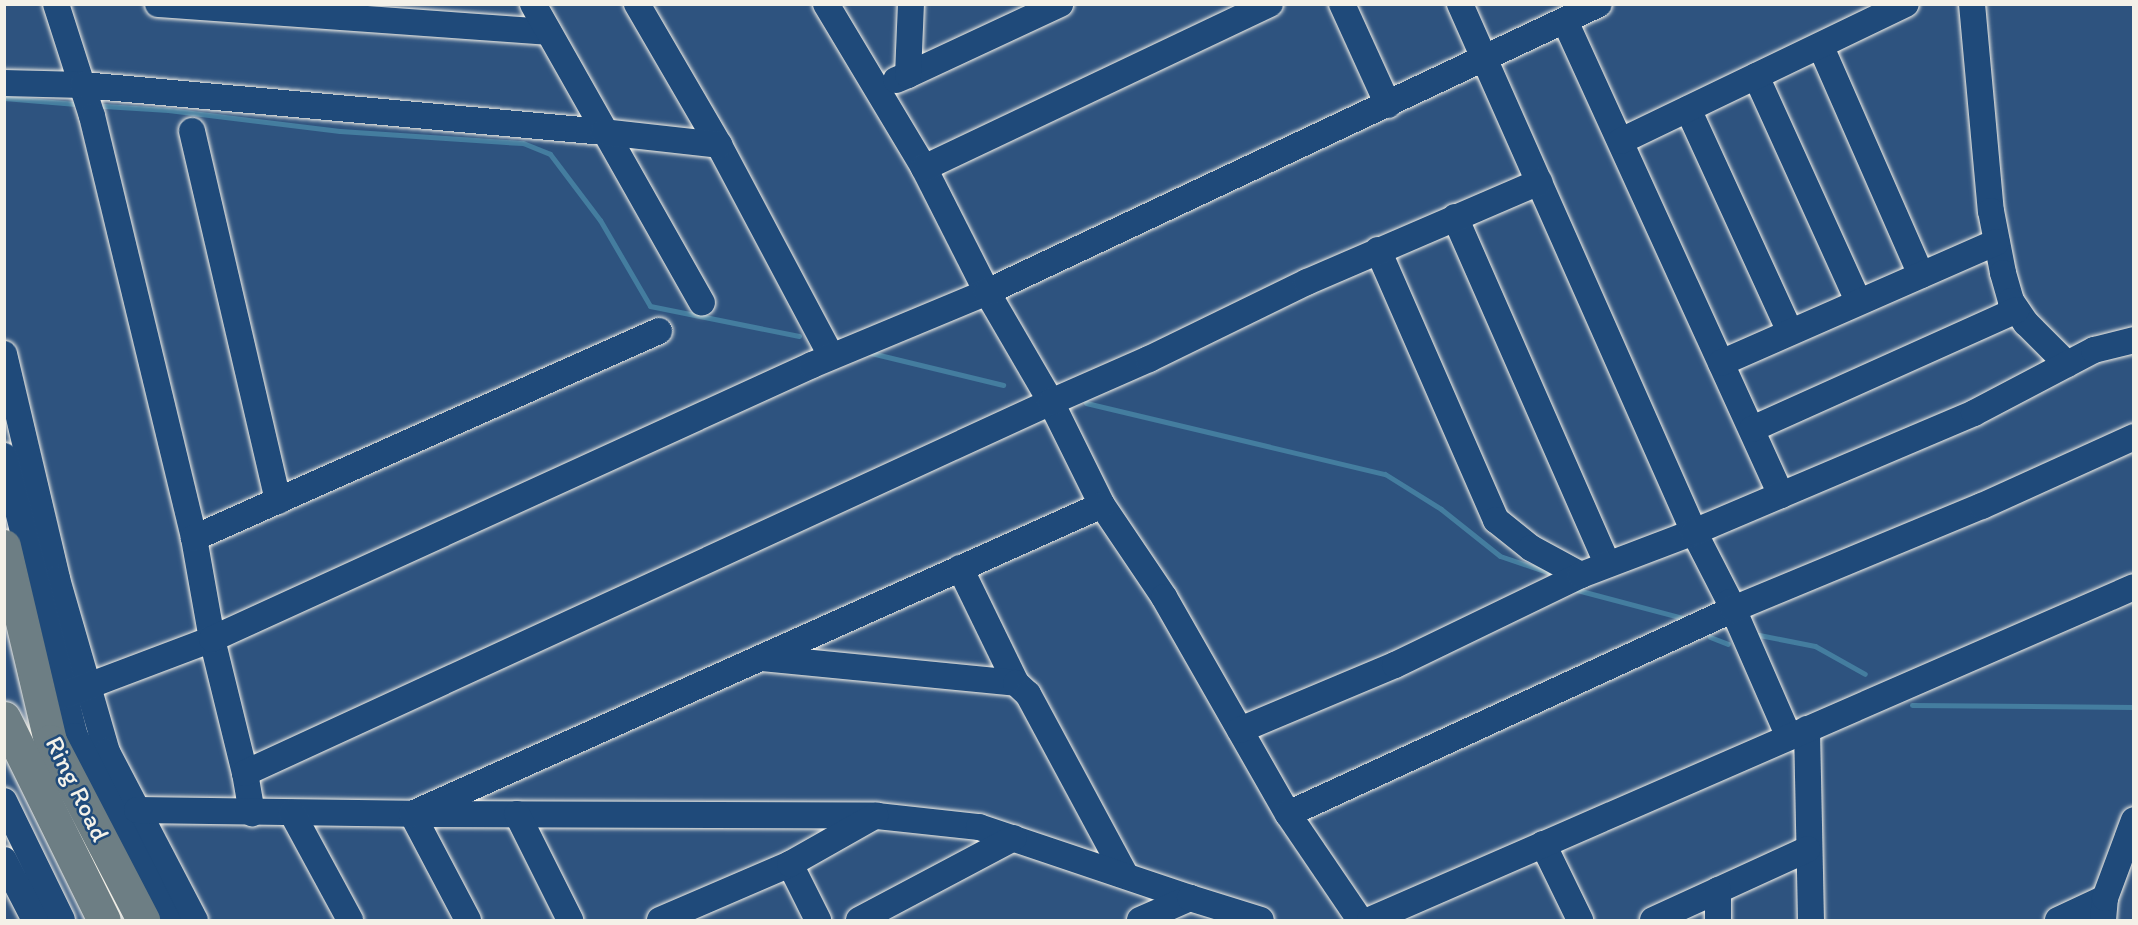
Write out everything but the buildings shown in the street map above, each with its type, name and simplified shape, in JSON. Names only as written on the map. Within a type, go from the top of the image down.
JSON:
[{"type":"highway","name":"Ring Road","points":[[4,546],[50,741],[143,921]]},
{"type":"highway","name":"Ring Road","points":[[4,718],[104,921]]},
{"type":"street","points":[[56,4],[83,85],[194,538],[212,639],[245,773],[252,813]]},
{"type":"street","points":[[158,4],[548,32]]},
{"type":"street","points":[[533,4],[702,303]]},
{"type":"street","points":[[637,4],[718,145],[831,356]]},
{"type":"street","points":[[826,4],[924,168],[987,292],[1051,402],[1102,505],[1164,597],[1287,814],[1374,919],[2133,588]]},
{"type":"street","points":[[908,75],[911,4]]},
{"type":"street","points":[[875,89],[1060,4]]},
{"type":"street","points":[[924,168],[1270,4]]},
{"type":"street","points":[[1342,4],[1388,105]]},
{"type":"street","points":[[1460,4],[1694,531],[1798,733],[1808,849],[1811,921]]},
{"type":"street","points":[[75,691],[212,639],[831,356],[987,292],[1485,60],[1599,4]]},
{"type":"street","points":[[1621,141],[1821,47],[1906,4]]},
{"type":"street","points":[[1972,4],[1981,120],[1997,242],[2011,301],[2049,348],[2067,364]]},
{"type":"street","points":[[1565,21],[1781,495]]},
{"type":"street","points":[[1821,47],[1921,275]]},
{"type":"street","points":[[1756,76],[1858,301]]},
{"type":"street","points":[[4,83],[83,85],[604,132],[718,145]]},
{"type":"street","points":[[1688,109],[1790,332]]},
{"type":"street","points":[[192,131],[279,501]]},
{"type":"street","points":[[245,773],[1149,359],[1378,250],[1539,182]]},
{"type":"street","points":[[1455,218],[1607,564]]},
{"type":"street","points":[[1720,363],[1997,242]]},
{"type":"street","points":[[1378,250],[1496,520],[1531,548],[1581,575]]},
{"type":"street","points":[[1752,429],[2017,310]]},
{"type":"street","points":[[194,538],[659,331]]},
{"type":"street","points":[[1240,730],[1395,665],[1581,575],[1694,531],[1974,413],[2094,350],[2133,340]]},
{"type":"street","points":[[4,354],[57,579],[75,691],[75,736],[167,921]]},
{"type":"street","points":[[1287,814],[1733,609],[1982,506],[2133,437]]},
{"type":"street","points":[[4,456],[75,691],[195,921]]},
{"type":"street","points":[[412,814],[1102,505]]},
{"type":"street","points":[[960,568],[1016,683],[1028,694],[1125,874]]},
{"type":"street","points":[[759,658],[1016,683]]},
{"type":"street","points":[[4,801],[62,921]]},
{"type":"street","points":[[137,810],[252,813],[877,816],[979,827],[1261,921]]},
{"type":"street","points":[[292,813],[350,921]]},
{"type":"street","points":[[412,814],[468,921]]},
{"type":"street","points":[[517,814],[570,921]]},
{"type":"street","points":[[660,921],[790,864],[877,816]]},
{"type":"street","points":[[2058,921],[2104,909],[2133,820]]},
{"type":"street","points":[[858,921],[1014,838]]},
{"type":"street","points":[[1543,844],[1580,921]]},
{"type":"street","points":[[1653,921],[1808,849]]},
{"type":"street","points":[[4,860],[35,921]]},
{"type":"street","points":[[790,864],[818,921]]},
{"type":"street","points":[[1718,890],[1718,921]]},
{"type":"street","points":[[1140,921],[1190,898]]},
{"type":"waterway","points":[[4,98],[76,104]]},
{"type":"waterway","points":[[104,106],[168,110],[340,131],[523,143],[550,154],[600,220],[650,306],[799,336]]},
{"type":"waterway","points":[[871,353],[1003,385]]},
{"type":"waterway","points":[[1086,403],[1385,474],[1441,509],[1500,556],[1556,575]]},
{"type":"waterway","points":[[1577,590],[1683,618]]},
{"type":"waterway","points":[[1759,635],[1815,646],[1865,674]]},
{"type":"waterway","points":[[1710,637],[1728,644]]},
{"type":"waterway","points":[[1912,705],[2134,707]]}]
